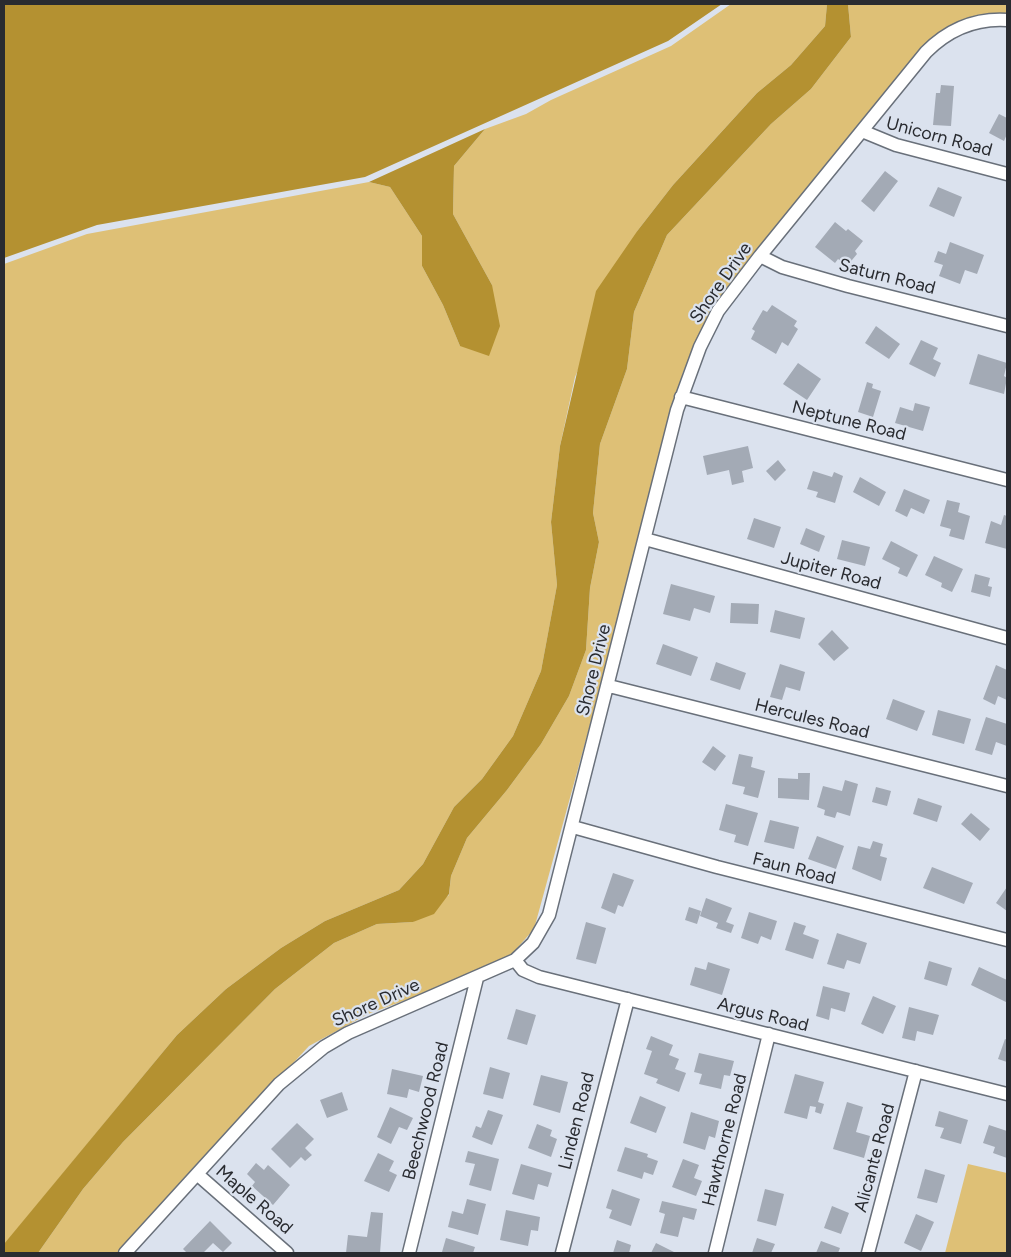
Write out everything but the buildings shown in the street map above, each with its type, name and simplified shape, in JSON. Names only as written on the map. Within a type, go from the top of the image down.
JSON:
[{"type":"street","name":"Shore Drive","points":[[125,1253],[280,1084],[324,1047],[348,1033],[515,960],[533,943],[549,915],[573,827],[681,397],[700,347],[718,311],[760,256],[926,52],[943,37],[973,22],[1007,20]]},
{"type":"street","name":"Unicorn Road","points":[[862,132],[896,145],[1007,174]]},
{"type":"street","name":"Saturn Road","points":[[760,256],[782,267],[848,286],[1007,326]]},
{"type":"street","name":"Neptune Road","points":[[681,397],[1007,480]]},
{"type":"street","name":"Jupiter Road","points":[[645,539],[1007,638]]},
{"type":"street","name":"Hercules Road","points":[[608,686],[1007,786]]},
{"type":"street","name":"Faun Road","points":[[573,827],[717,867],[1007,940]]},
{"type":"street","name":"Argus Road","points":[[515,960],[523,970],[539,977],[1007,1094]]},
{"type":"street","name":"Beechwood Road","points":[[409,1253],[477,978]]},
{"type":"street","name":"Linden Road","points":[[562,1253],[628,999]]},
{"type":"street","name":"Hawthorne Road","points":[[715,1253],[769,1034]]},
{"type":"street","name":"Alicante Road","points":[[868,1253],[916,1071]]},
{"type":"street","name":"Maple Road","points":[[197,1174],[287,1253]]},
{"type":"shaded area","points":[[4,4],[722,4],[668,41],[365,177],[97,225],[4,258]]},
{"type":"shaded area","points":[[731,4],[827,4],[825,26],[791,65],[757,93],[673,185],[638,230],[575,377],[560,446],[551,522],[557,585],[541,671],[513,736],[482,779],[454,807],[423,864],[399,890],[325,921],[281,948],[226,989],[177,1035],[4,1245],[4,264],[87,234],[369,182],[390,187],[422,236],[422,266],[443,305],[460,346],[492,285],[453,214],[454,166],[485,129],[526,114],[551,100],[671,46]]},
{"type":"shaded area","points":[[827,4],[848,4],[851,37],[811,89],[771,124],[667,235],[634,312],[627,369],[600,444],[593,513],[599,542],[590,588],[586,650],[569,696],[541,744],[507,790],[467,838],[451,876],[449,894],[434,914],[413,922],[377,924],[334,943],[275,989],[123,1142],[83,1189],[38,1253],[4,1253],[4,1244],[177,1035],[226,989],[281,948],[325,921],[399,890],[423,864],[454,807],[482,779],[513,736],[541,671],[557,585],[551,522],[560,446],[596,291],[638,230],[673,185],[757,93],[791,65],[825,26]]},
{"type":"shaded area","points":[[848,4],[1007,4],[1007,20],[984,14],[951,28],[709,320],[683,372],[641,539],[534,929],[503,964],[368,1014],[309,1046],[117,1253],[38,1253],[83,1189],[123,1142],[275,989],[334,943],[377,924],[413,922],[449,895],[451,876],[467,838],[507,790],[541,744],[569,696],[586,650],[590,588],[599,542],[593,513],[600,444],[627,369],[634,312],[667,235],[771,124],[811,89],[851,37]]},
{"type":"shaded area","points":[[485,129],[454,166],[453,214],[492,285],[500,326],[489,356],[460,346],[443,305],[422,266],[422,236],[390,187],[369,182]]},
{"type":"shaded area","points":[[968,1164],[1007,1173],[1007,1253],[945,1253]]}]
